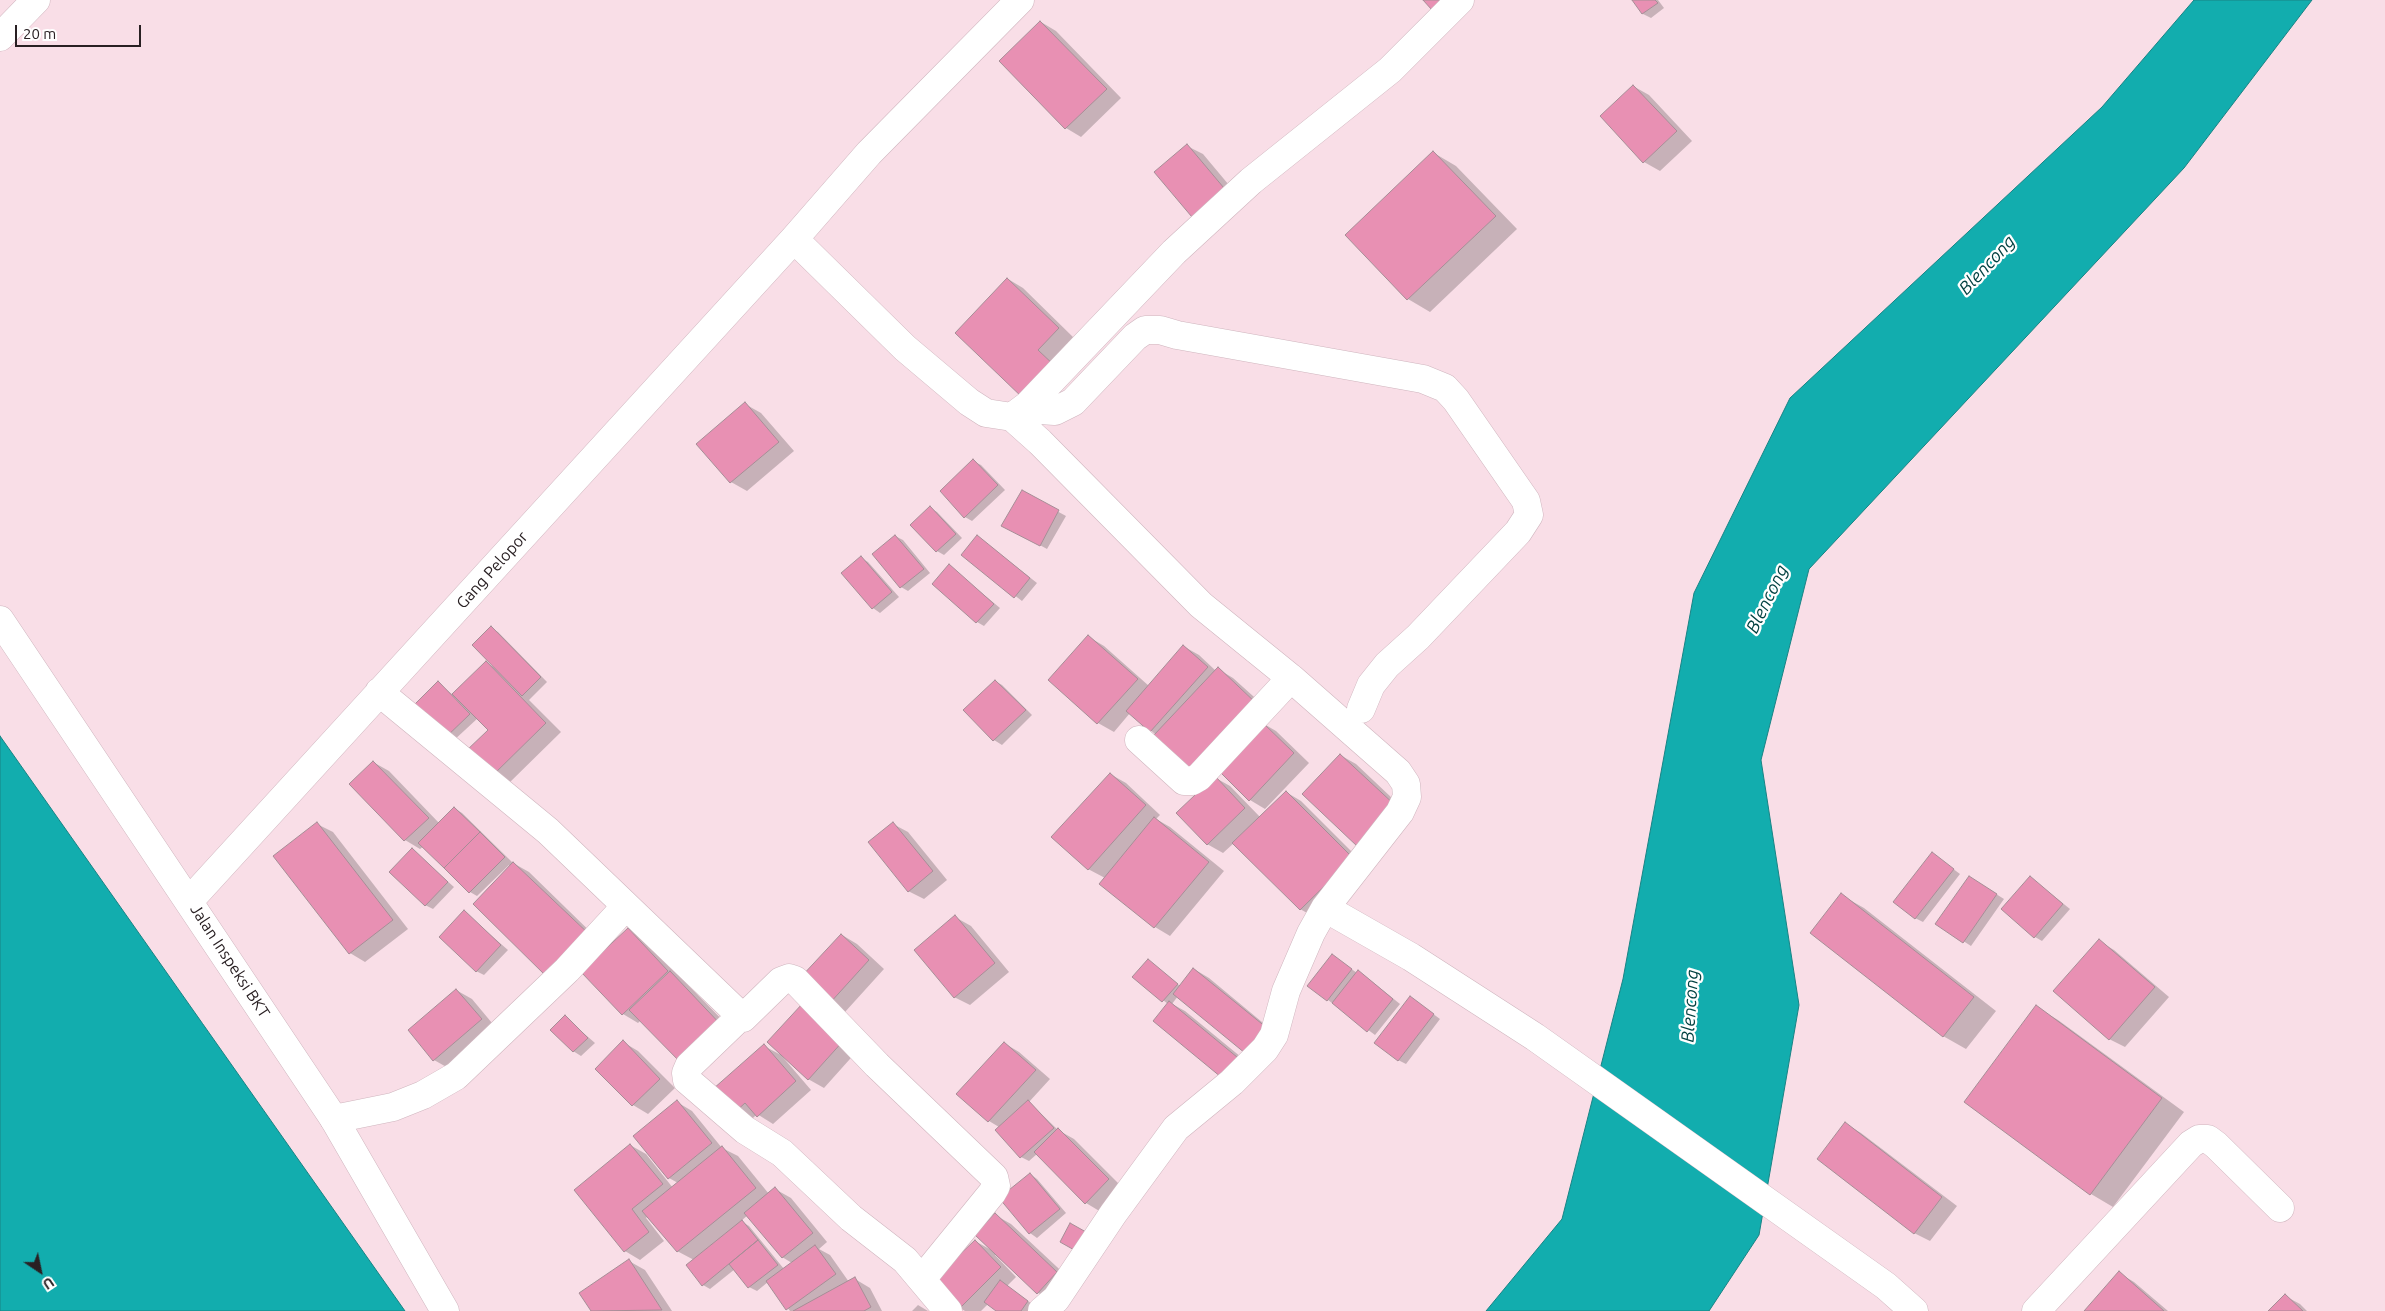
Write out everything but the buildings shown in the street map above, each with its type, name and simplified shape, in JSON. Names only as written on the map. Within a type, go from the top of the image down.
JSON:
[{"type":"street","points":[[0,37],[36,0]]},
{"type":"street","name":"Gang Pelopor","points":[[190,900],[794,240],[868,153],[1020,0]]},
{"type":"street","points":[[1020,411],[1174,252],[1251,181],[1390,70],[1460,0]]},
{"type":"street","points":[[794,240],[906,348],[969,402],[986,413],[1055,411],[1073,402],[1135,337],[1145,330],[1423,379],[1445,388],[1456,400],[1526,501],[1529,516],[1512,539],[1418,638],[1387,665],[1371,685],[1361,709]]},
{"type":"street","points":[[1020,411],[1040,442],[1201,606],[1291,678],[1398,772],[1406,784],[1407,797],[1400,812],[1325,908],[1300,954],[1274,1035],[1265,1049],[1232,1082],[1176,1128],[1113,1214],[1056,1299],[1042,1311]]},
{"type":"street","name":"Jalan Inspeksi BKT","points":[[0,620],[190,900],[334,1119],[445,1311]]},
{"type":"street","points":[[1139,740],[1184,781],[1192,781],[1199,777],[1291,678]]},
{"type":"street","points":[[380,692],[548,831],[741,1016]]},
{"type":"street","points":[[334,1119],[393,1107],[423,1095],[456,1076],[567,970],[626,906]]},
{"type":"street","points":[[1325,908],[1411,957],[1535,1036],[1771,1202],[1886,1286],[1914,1311]]},
{"type":"street","points":[[922,1279],[992,1193],[996,1186],[994,1177],[884,1071],[795,980],[789,978],[781,981],[689,1066],[686,1073],[688,1080],[745,1130],[782,1153],[851,1218],[905,1260],[948,1311]]},
{"type":"street","points":[[2036,1311],[2191,1144],[2198,1139],[2208,1139],[2216,1145],[2280,1208]]},
{"type":"water","name":"Blencong","points":[[2194,0],[2312,0],[2184,168],[1809,569],[1761,760],[1799,1005],[1759,1235],[1709,1311],[1486,1311],[1562,1219],[1623,979],[1694,593],[1790,398],[2102,107]]},
{"type":"water","points":[[0,736],[405,1311],[0,1311]]}]
